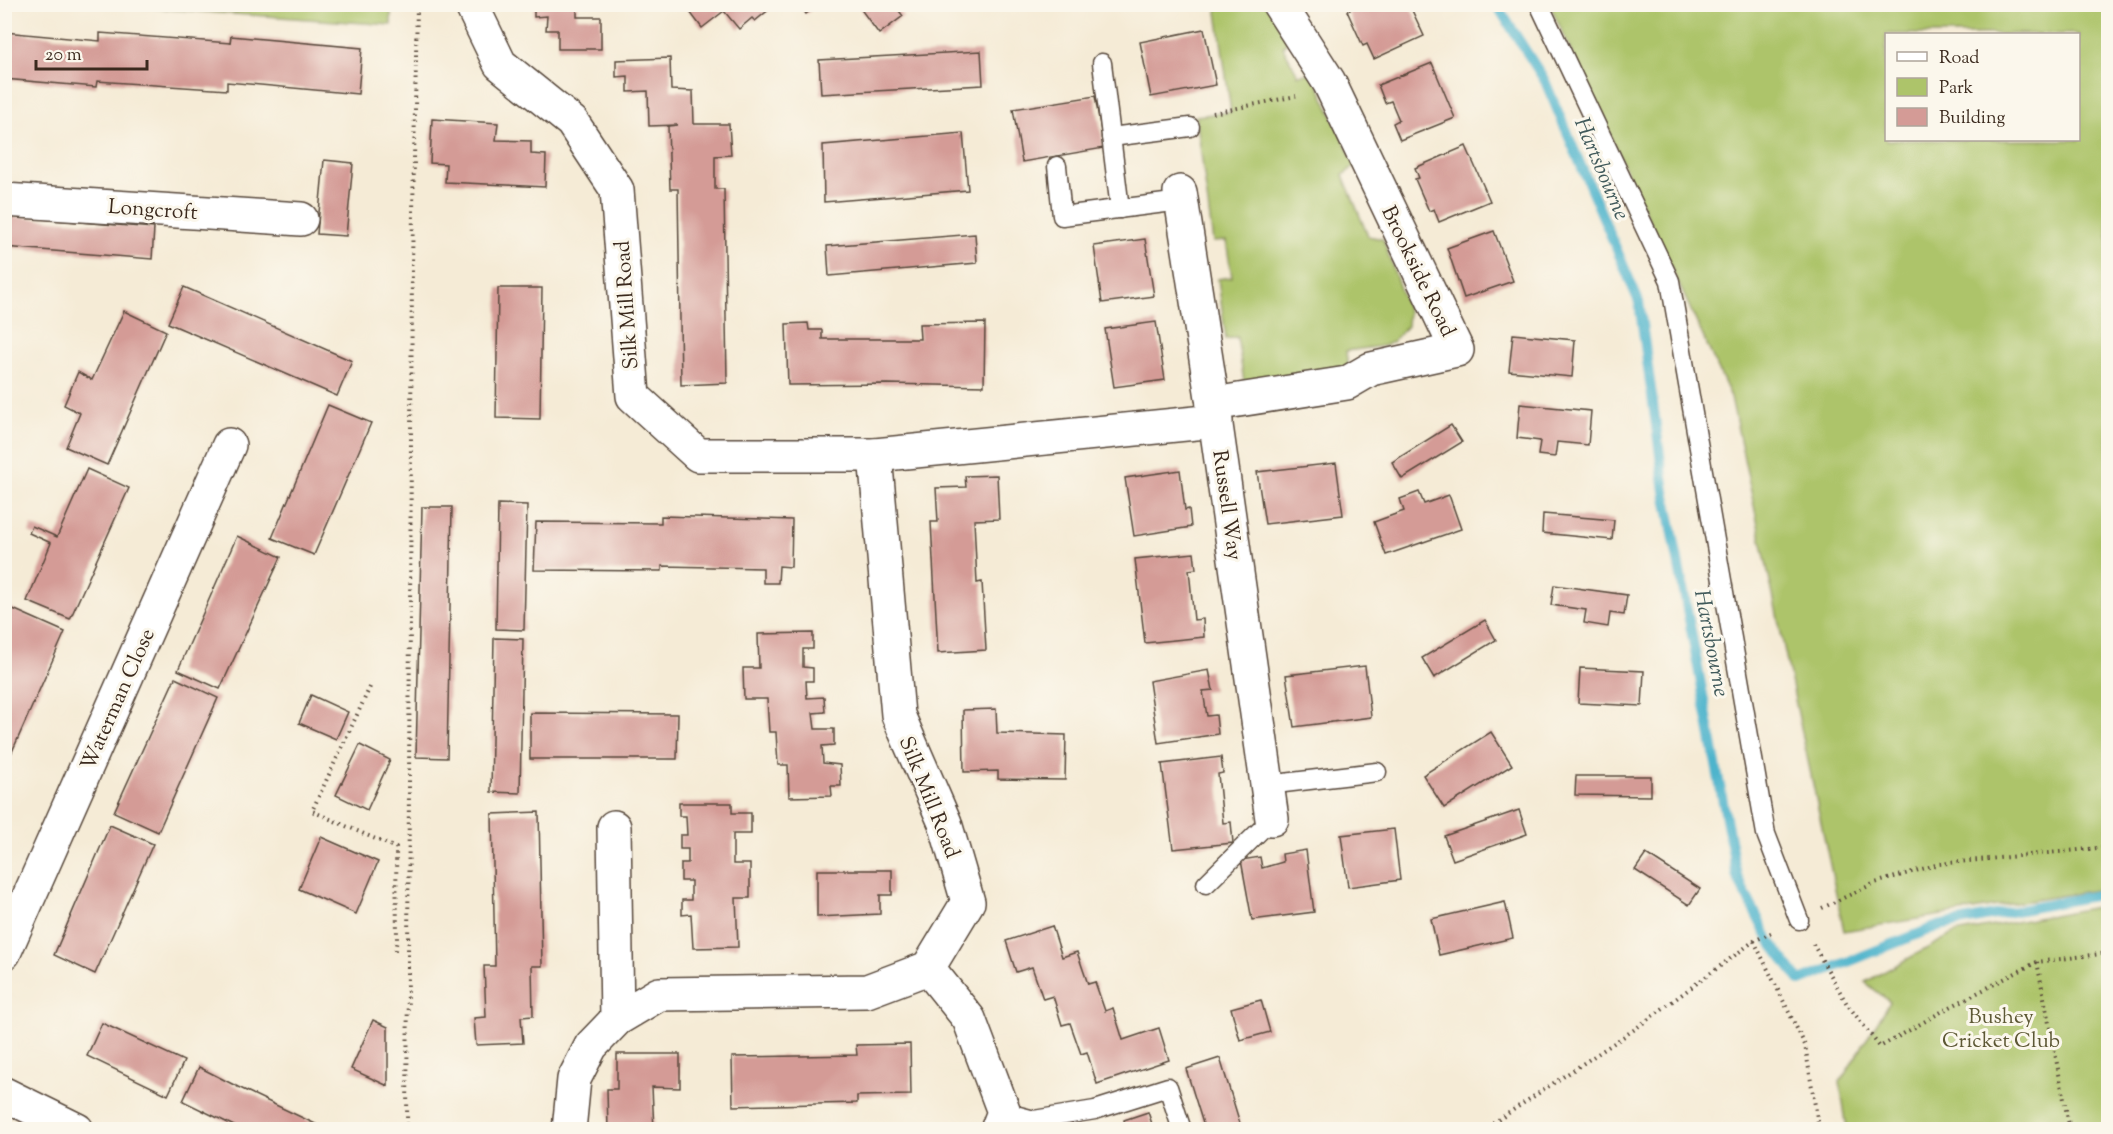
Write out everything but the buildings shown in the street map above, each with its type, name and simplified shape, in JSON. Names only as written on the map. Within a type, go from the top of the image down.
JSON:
[{"type":"street","name":"Silk Mill Road","points":[[471,4],[500,64],[572,123],[617,190],[633,396],[698,455],[875,455],[1215,413]]},
{"type":"street","name":"Brookside Road","points":[[1215,413],[1347,383],[1371,369],[1457,350],[1329,82],[1279,4]]},
{"type":"street","name":"Russell Way","points":[[1180,197],[1215,413],[1272,819]]},
{"type":"street","name":"Longcroft","points":[[4,200],[300,219]]},
{"type":"street","name":"Waterman Close","points":[[4,953],[229,445]]},
{"type":"street","name":"Silk Mill Road","points":[[875,455],[898,715],[945,823],[968,902],[928,968]]},
{"type":"street","points":[[614,827],[617,1018]]},
{"type":"street","points":[[569,1130],[574,1079],[591,1046],[617,1018],[659,994],[867,991],[928,968],[969,1019],[1000,1121]]},
{"type":"street","points":[[4,1095],[77,1130]]},
{"type":"lane","points":[[1539,4],[1670,281],[1766,834],[1799,920]]},
{"type":"lane","points":[[1102,63],[1120,209]]},
{"type":"lane","points":[[1111,137],[1190,128]]},
{"type":"lane","points":[[1057,166],[1062,216],[1120,209],[1180,197]]},
{"type":"lane","points":[[1267,785],[1377,772]]},
{"type":"lane","points":[[1206,884],[1272,819]]},
{"type":"lane","points":[[1000,1121],[1034,1120],[1095,1110],[1167,1087],[1182,1130]]},
{"type":"path","points":[[407,1130],[412,277],[417,4]]},
{"type":"path","points":[[1190,128],[1201,116],[1308,93],[1329,82]]},
{"type":"path","points":[[370,687],[312,811],[396,848],[397,940],[394,955]]},
{"type":"path","points":[[1799,920],[1875,883],[1939,864],[2109,847]]},
{"type":"path","points":[[1483,1130],[1635,1029],[1754,941],[1805,1045],[1819,1130]]},
{"type":"path","points":[[1812,943],[1847,1004],[1880,1047],[1950,1006],[2037,962],[2109,952]]},
{"type":"path","points":[[2037,962],[2070,1130]]},
{"type":"green space","points":[[108,5],[391,5],[391,25]]},
{"type":"green space","points":[[1216,5],[1267,5],[1290,36],[1283,47],[1298,75],[1313,73],[1355,166],[1343,175],[1368,236],[1383,239],[1408,312],[1407,326],[1392,342],[1383,346],[1346,351],[1348,370],[1244,382],[1237,337],[1226,339],[1218,279],[1232,277],[1226,241],[1213,242],[1196,116],[1231,112]]},
{"type":"green space","points":[[1550,5],[2108,5],[2108,888],[1844,931],[1731,397]]},
{"type":"green space","name":"Bushey Cricket Club","points":[[2108,905],[2108,1129],[1847,1129],[1840,1082],[1890,1002],[1865,982],[1955,933]]},
{"type":"waterway","name":"Hartsbourne","points":[[1496,4],[1545,81],[1639,302],[1665,491],[1737,877],[1769,940],[1800,981],[1938,926],[2108,893]]}]
